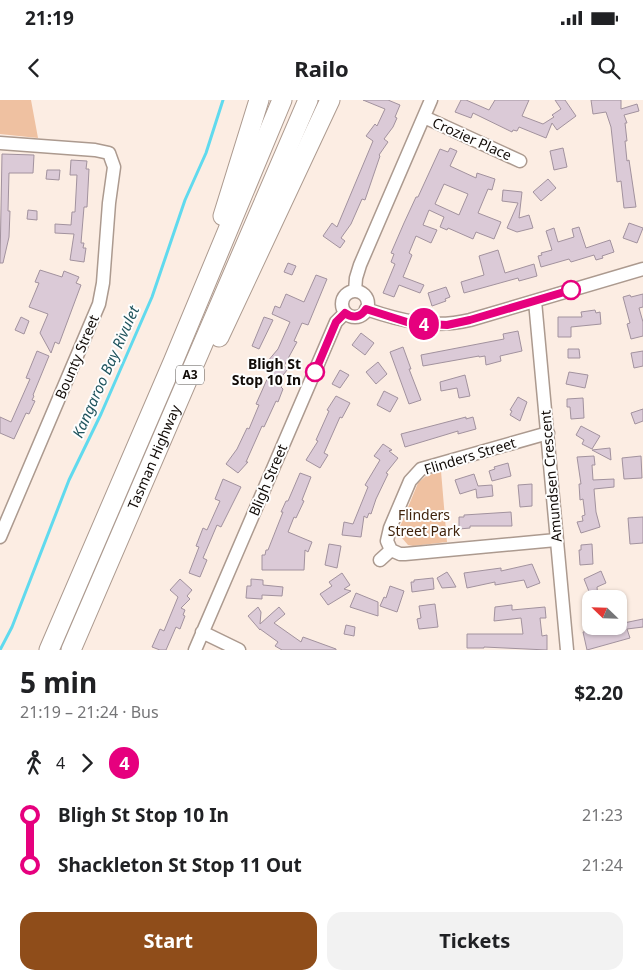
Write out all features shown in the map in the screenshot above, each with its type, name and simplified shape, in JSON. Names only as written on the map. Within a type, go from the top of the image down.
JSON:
[{"type":"highway","points":[[174,362],[260,100]]},
{"type":"highway","name":"Tasman Highway","points":[[50,650],[174,362],[282,100]]},
{"type":"highway","name":"Tasman Highway","points":[[71,650],[308,100]]},
{"type":"highway","points":[[85,619],[330,100]]},
{"type":"street","points":[[355,291],[356,278],[360,266],[431,100]]},
{"type":"street","name":"Crozier Place","points":[[424,117],[520,161]]},
{"type":"street","name":"Bounty Street","points":[[0,144],[95,150],[109,153],[114,167],[109,203],[104,275],[99,304],[0,537]]},
{"type":"street","points":[[366,309],[410,323],[447,325],[470,320],[643,269]]},
{"type":"street","points":[[355,291],[364,295],[368,302],[364,313],[357,317],[352,317],[345,313],[342,305],[344,297],[350,292],[355,291]]},
{"type":"street","name":"Amundsen Crescent","points":[[535,301],[567,650]]},
{"type":"street","name":"Bligh Street","points":[[195,650],[336,322],[345,313]]},
{"type":"street","name":"Flinders Street","points":[[391,550],[387,541],[390,528],[410,481],[417,472],[426,467],[548,433]]},
{"type":"street","points":[[380,560],[391,550],[405,554],[556,540]]},
{"type":"street","points":[[202,632],[239,650]]},
{"type":"green space","points":[[0,100],[31,100],[38,138],[0,134]]},
{"type":"green space","name":"Flinders Street Park","points":[[441,471],[447,542],[408,545],[402,538],[399,529],[418,483],[426,476]]},
{"type":"building","points":[[363,100],[388,100],[400,105],[393,127],[384,139],[388,142],[379,155],[365,200],[362,199],[351,224],[341,238],[345,241],[340,248],[323,236],[332,223],[337,227],[373,141],[366,136],[375,124],[377,126],[385,109]]},
{"type":"building","points":[[461,100],[466,100],[489,110],[495,100],[529,100],[522,116],[543,124],[554,117],[552,115],[561,109],[555,100],[565,100],[576,116],[557,130],[552,123],[546,138],[519,127],[517,131],[513,130],[512,132],[473,113],[471,118],[455,112]]},
{"type":"building","points":[[591,100],[621,100],[621,109],[637,104],[639,111],[624,115],[627,123],[625,123],[627,141],[625,141],[627,161],[629,160],[636,207],[624,208],[621,181],[617,182],[611,127],[606,112],[593,114]]},
{"type":"building","points":[[450,148],[457,151],[450,166],[476,178],[477,173],[495,179],[492,190],[488,189],[478,213],[501,222],[494,239],[476,232],[473,239],[448,228],[447,230],[440,227],[444,217],[429,210],[423,225],[437,230],[431,243],[416,236],[409,253],[412,255],[403,277],[424,285],[420,293],[399,285],[394,297],[383,293],[395,264],[391,262],[394,254],[391,253],[404,223],[440,149],[448,152]],"holes":[[[444,184],[468,194],[459,215],[435,204]]]},
{"type":"building","points":[[563,148],[567,167],[554,170],[550,151]]},
{"type":"building","points":[[2,154],[34,155],[33,173],[9,173],[9,237],[3,263],[0,263]]},
{"type":"building","points":[[71,160],[87,161],[86,169],[89,169],[87,207],[84,207],[81,243],[84,243],[83,248],[86,248],[84,262],[70,260],[74,234],[55,233],[55,224],[71,225],[72,212],[75,212],[77,175],[70,175]]},
{"type":"building","points":[[47,170],[60,170],[59,180],[46,179]]},
{"type":"building","points":[[548,179],[556,188],[541,201],[533,192]]},
{"type":"building","points":[[503,190],[522,192],[519,218],[529,215],[533,228],[517,232],[507,228],[518,203],[502,201]]},
{"type":"building","points":[[28,210],[37,211],[37,220],[27,219]]},
{"type":"building","points":[[629,223],[643,228],[637,243],[623,238]]},
{"type":"building","points":[[579,227],[586,248],[610,240],[614,252],[596,260],[594,255],[571,262],[569,259],[541,267],[538,256],[542,255],[541,253],[552,250],[546,231],[554,228],[558,242],[574,237],[572,229]]},
{"type":"building","points":[[498,250],[505,273],[534,264],[537,276],[519,281],[518,278],[464,293],[461,282],[484,275],[479,256]]},
{"type":"building","points":[[288,263],[296,266],[292,275],[284,272]]},
{"type":"building","points":[[40,270],[62,277],[64,271],[79,277],[76,283],[81,285],[59,344],[55,342],[51,353],[40,333],[48,314],[29,307],[39,283],[35,282]]},
{"type":"building","points":[[316,275],[327,279],[308,325],[302,323],[294,341],[297,342],[284,366],[288,369],[278,381],[283,383],[281,387],[283,389],[278,402],[276,401],[264,427],[262,426],[246,462],[248,462],[238,473],[226,464],[237,449],[247,428],[249,429],[259,405],[256,404],[273,366],[267,362],[278,349],[290,322],[272,314],[275,306],[280,308],[286,294],[304,302]]},
{"type":"building","points":[[446,287],[450,297],[445,299],[446,301],[432,306],[428,293]]},
{"type":"building","points":[[643,294],[643,307],[639,308],[643,322],[643,336],[631,339],[627,324],[630,323],[623,297]]},
{"type":"building","points":[[595,310],[596,313],[600,312],[601,324],[571,327],[571,337],[558,337],[558,317],[582,317],[581,312]]},
{"type":"building","points":[[21,317],[29,321],[24,334],[15,330]]},
{"type":"building","points":[[264,317],[273,320],[259,349],[252,346]]},
{"type":"building","points":[[518,331],[522,351],[500,356],[501,361],[486,365],[485,356],[479,356],[423,366],[421,355],[504,339],[503,334]]},
{"type":"building","points":[[361,333],[374,343],[365,355],[352,345]]},
{"type":"building","points":[[403,347],[421,400],[409,404],[390,352]]},
{"type":"building","points":[[568,349],[579,349],[580,358],[568,358]]},
{"type":"building","points":[[37,351],[49,356],[33,395],[32,400],[35,401],[29,414],[26,413],[14,439],[0,433],[0,417],[11,422],[30,379],[26,378]]},
{"type":"building","points":[[643,351],[643,366],[634,368],[631,353]]},
{"type":"building","points":[[378,362],[387,374],[376,384],[366,372]]},
{"type":"building","points":[[340,370],[349,375],[340,388],[332,384]]},
{"type":"building","points":[[569,372],[588,375],[585,388],[566,384]]},
{"type":"building","points":[[465,375],[470,396],[459,398],[457,388],[441,391],[440,382]]},
{"type":"building","points":[[384,391],[398,398],[390,412],[377,405]]},
{"type":"building","points":[[336,396],[350,403],[342,418],[340,417],[324,453],[328,455],[320,468],[306,460],[318,441],[316,440],[329,411],[327,410]]},
{"type":"building","points":[[518,397],[527,402],[520,421],[510,415],[512,411],[510,410]]},
{"type":"building","points":[[583,398],[584,418],[571,419],[570,407],[567,407],[567,399]]},
{"type":"building","points":[[643,409],[643,421],[635,424],[631,413]]},
{"type":"building","points":[[466,417],[466,419],[473,417],[476,429],[458,434],[458,431],[405,447],[401,434]]},
{"type":"building","points":[[581,426],[600,436],[592,449],[582,444],[584,440],[576,435]]},
{"type":"building","points":[[383,444],[392,450],[389,451],[398,458],[386,473],[388,474],[371,514],[369,513],[367,518],[364,516],[361,537],[342,535],[344,522],[353,524],[368,487],[365,485],[380,460],[374,456]]},
{"type":"building","points":[[610,448],[611,460],[592,450]]},
{"type":"building","points":[[594,456],[595,465],[592,465],[593,480],[614,479],[614,487],[594,489],[596,512],[600,527],[581,533],[577,522],[583,521],[582,516],[585,515],[583,499],[580,500],[579,484],[581,484],[577,457]]},
{"type":"building","points":[[641,456],[642,478],[624,479],[622,458]]},
{"type":"building","points":[[508,463],[511,476],[492,481],[489,471],[495,469],[494,467]]},
{"type":"building","points":[[300,473],[311,477],[302,500],[304,501],[296,518],[294,517],[288,532],[312,542],[308,552],[305,550],[304,570],[262,570],[262,555],[265,555],[266,550],[268,550],[283,512],[281,512]]},
{"type":"building","points":[[474,474],[478,486],[492,485],[493,496],[477,498],[476,489],[460,494],[455,480]]},
{"type":"building","points":[[223,479],[241,487],[221,527],[217,525],[203,558],[207,560],[200,577],[189,573],[199,547],[196,546],[203,528],[207,530],[220,501],[215,499]]},
{"type":"building","points":[[532,484],[532,506],[520,507],[518,485]]},
{"type":"building","points":[[511,512],[512,526],[470,526],[470,528],[459,529],[459,517],[464,517],[464,515]]},
{"type":"building","points":[[643,517],[643,543],[630,544],[628,518]]},
{"type":"building","points":[[329,544],[341,546],[337,568],[325,565]]},
{"type":"building","points":[[592,544],[593,564],[580,565],[579,550],[581,550],[581,545]]},
{"type":"building","points":[[532,564],[540,583],[527,588],[524,580],[495,585],[495,582],[467,588],[464,573],[501,568],[501,571]]},
{"type":"building","points":[[601,571],[606,583],[597,587],[597,590],[588,590],[584,579]]},
{"type":"building","points":[[447,572],[456,587],[442,588],[437,578]]},
{"type":"building","points":[[342,573],[350,585],[344,589],[351,591],[328,605],[320,594],[332,586],[329,582]]},
{"type":"building","points":[[433,578],[434,589],[412,592],[411,582],[414,582],[414,580]]},
{"type":"building","points":[[180,579],[192,590],[187,596],[190,599],[181,608],[185,610],[183,615],[185,616],[180,629],[176,627],[166,650],[160,650],[152,647],[160,629],[164,631],[178,597],[170,590]]},
{"type":"building","points":[[251,579],[263,580],[263,585],[283,587],[282,596],[262,595],[262,599],[246,598],[247,586],[251,586]]},
{"type":"building","points":[[390,586],[404,591],[397,612],[380,606],[384,597],[386,598]]},
{"type":"building","points":[[356,593],[378,602],[378,616],[350,607]]},
{"type":"building","points":[[435,604],[438,627],[419,629],[417,619],[421,618],[419,606]]},
{"type":"building","points":[[512,605],[512,610],[545,607],[546,618],[540,618],[542,636],[547,635],[547,650],[467,648],[467,634],[523,634],[521,618],[494,621],[495,607]]},
{"type":"building","points":[[258,607],[261,612],[260,624],[279,607],[285,614],[274,623],[301,642],[303,637],[336,650],[282,650],[275,646],[278,642],[260,630],[248,616]]},
{"type":"building","points":[[643,619],[643,627],[628,629],[628,622]]},
{"type":"building","points":[[346,625],[355,627],[354,636],[344,634]]},
{"type":"building","points":[[628,632],[630,638],[587,650],[584,635],[628,635]]},
{"type":"waterway","name":"Kangaroo Bay Rivulet","points":[[0,650],[12,627],[69,480],[101,414],[152,297],[185,200],[206,153],[223,100]]},
{"type":"bus line","name":"4","points":[[315,372],[336,322],[345,313],[352,317],[357,317],[364,313],[366,309],[410,323],[447,325],[571,290]]},
{"type":"place","name":"Bligh St Stop 10 In","points":[[315,372]]}]
